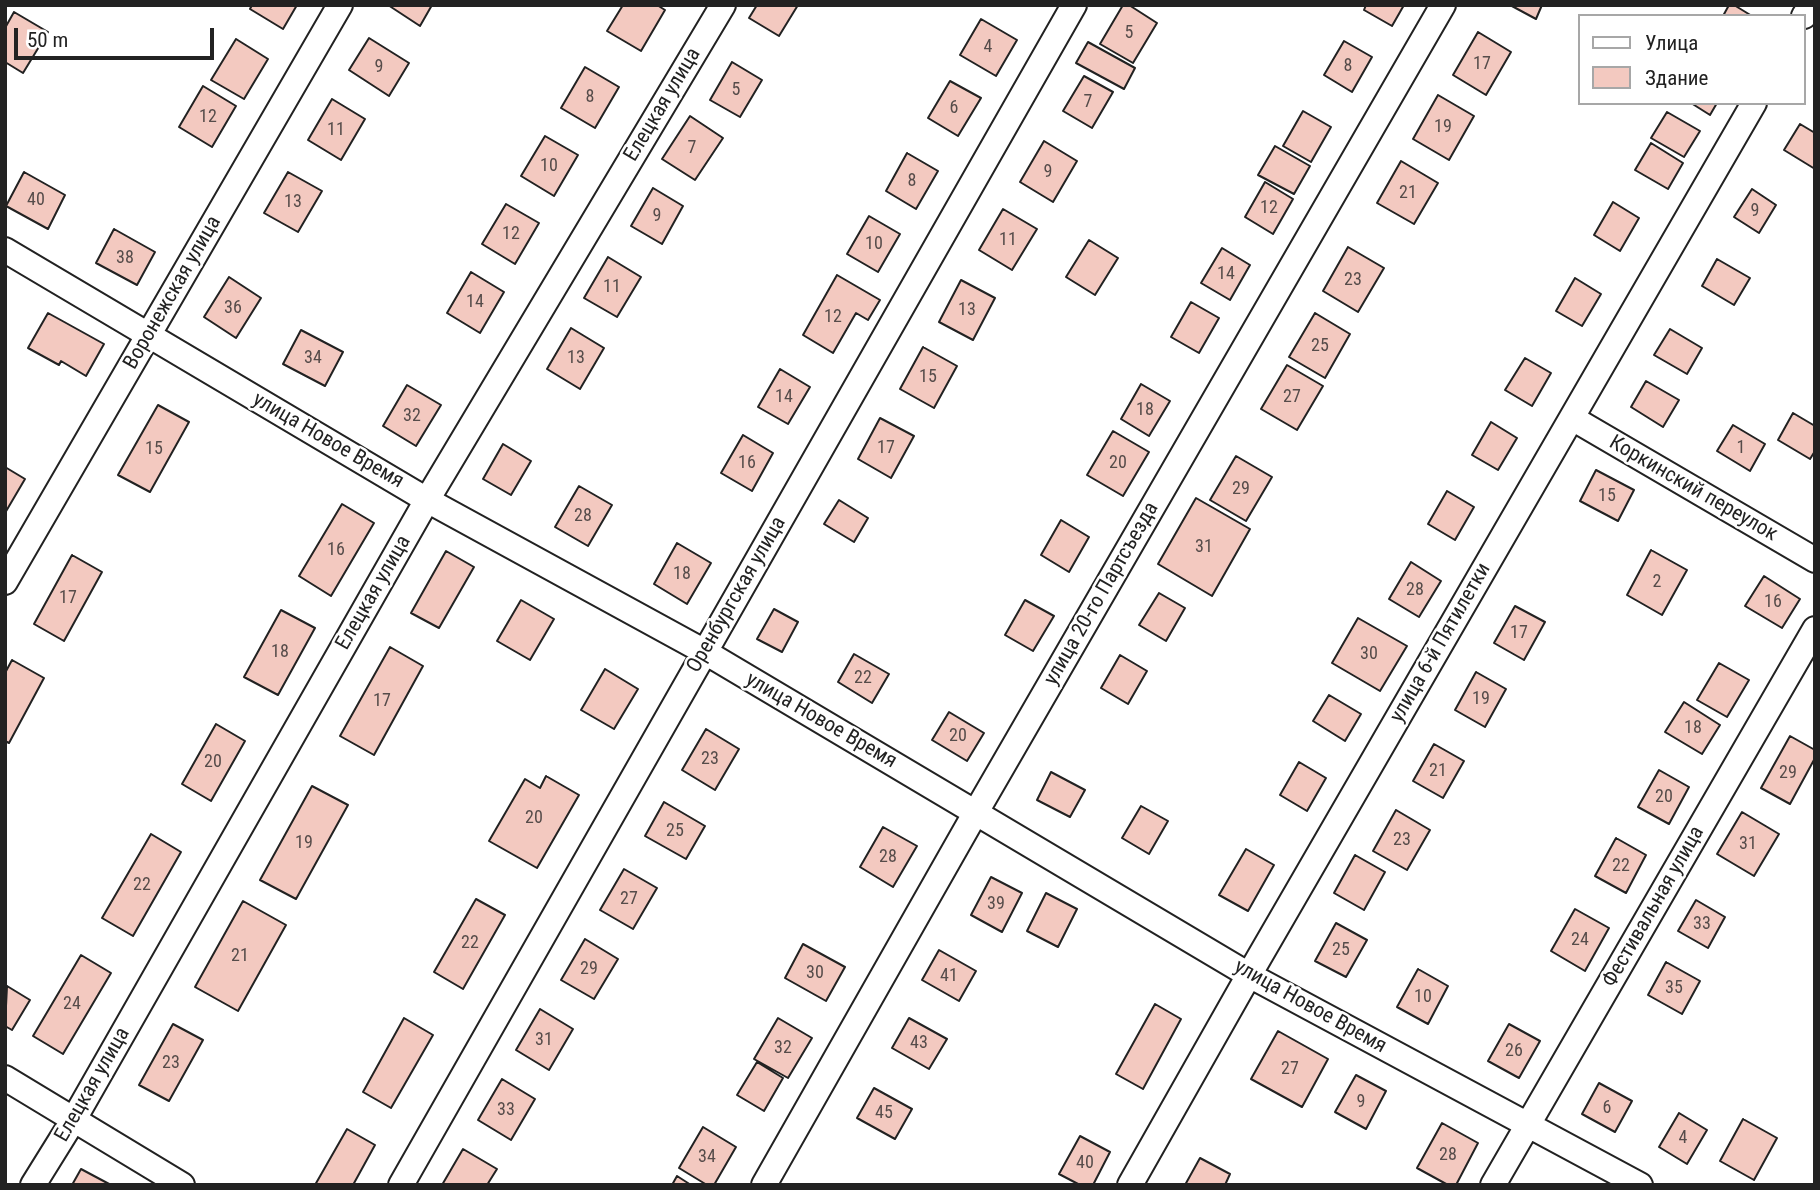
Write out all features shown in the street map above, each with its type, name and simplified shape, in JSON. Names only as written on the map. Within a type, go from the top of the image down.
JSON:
[{"type":"street","name":"Воронежская улица","points":[[5,582],[340,5]]},
{"type":"street","name":"Елецкая улица","points":[[33,1185],[74,1119],[427,500],[723,5]]},
{"type":"street","name":"Оренбургская улица","points":[[401,1185],[1074,5]]},
{"type":"street","name":"улица 20-го Партсъезда","points":[[764,1185],[976,812],[1443,5]]},
{"type":"street","name":"улица 6-й Пятилетки","points":[[1130,1185],[1753,105]]},
{"type":"street","name":"улица Новое Время","points":[[5,250],[427,500],[705,652],[1249,975],[1640,1185]]},
{"type":"street","name":"Коркинский переулок","points":[[1572,418],[1815,560]]},
{"type":"street","name":"Фестивальная улица","points":[[1493,1185],[1815,629]]},
{"type":"street","points":[[5,1079],[182,1185]]},
{"type":"building","points":[[252,5],[297,5],[283,29],[250,9]]},
{"type":"building","points":[[388,5],[432,5],[420,26]]},
{"type":"building","points":[[623,5],[657,5],[665,10],[641,51],[607,31]]},
{"type":"building","points":[[757,5],[798,5],[779,36],[749,18]]},
{"type":"building","points":[[1123,5],[1129,5],[1157,23],[1133,63],[1100,44]]},
{"type":"building","points":[[1366,5],[1404,5],[1392,26],[1364,10]]},
{"type":"building","points":[[1510,5],[1542,5],[1536,19]]},
{"type":"building","points":[[1729,5],[1734,5],[1749,14],[1724,14]]},
{"type":"building","points":[[14,12],[48,32],[23,73],[5,62],[5,28]]},
{"type":"building","points":[[981,19],[1017,40],[996,76],[960,55]]},
{"type":"building","points":[[1478,32],[1511,52],[1486,95],[1453,75]]},
{"type":"building","points":[[369,38],[409,63],[389,96],[349,70]]},
{"type":"building","points":[[236,39],[268,59],[244,99],[211,80]]},
{"type":"building","points":[[1344,41],[1372,57],[1352,92],[1324,75]]},
{"type":"building","points":[[1088,42],[1135,68],[1124,89],[1076,63]]},
{"type":"building","points":[[732,62],[762,80],[740,117],[710,100]]},
{"type":"building","points":[[585,67],[619,87],[595,128],[561,108]]},
{"type":"building","points":[[1084,76],[1113,92],[1092,128],[1063,111]]},
{"type":"building","points":[[950,81],[981,98],[958,136],[928,118]]},
{"type":"building","points":[[203,86],[236,106],[212,147],[179,127]]},
{"type":"building","points":[[1438,95],[1474,116],[1449,160],[1413,139]]},
{"type":"building","points":[[332,99],[365,119],[341,160],[308,140]]},
{"type":"building","points":[[1694,105],[1716,105],[1710,115]]},
{"type":"building","points":[[1303,111],[1331,127],[1311,162],[1283,146]]},
{"type":"building","points":[[1667,112],[1700,131],[1684,157],[1651,138]]},
{"type":"building","points":[[690,116],[723,138],[695,180],[662,159]]},
{"type":"building","points":[[1800,124],[1815,133],[1815,169],[1784,150]]},
{"type":"building","points":[[545,136],[578,155],[554,196],[521,176]]},
{"type":"building","points":[[1044,141],[1077,161],[1053,202],[1020,182]]},
{"type":"building","points":[[1651,143],[1683,163],[1668,189],[1635,170]]},
{"type":"building","points":[[1275,146],[1310,166],[1294,194],[1258,175]]},
{"type":"building","points":[[907,153],[938,171],[916,209],[886,191]]},
{"type":"building","points":[[1401,161],[1438,183],[1414,224],[1377,203]]},
{"type":"building","points":[[24,172],[65,195],[48,229],[6,206]]},
{"type":"building","points":[[288,172],[322,191],[298,232],[264,213]]},
{"type":"building","points":[[1265,182],[1293,199],[1273,234],[1245,217]]},
{"type":"building","points":[[653,188],[683,206],[662,244],[631,226]]},
{"type":"building","points":[[1752,189],[1776,205],[1759,233],[1734,217]]},
{"type":"building","points":[[1613,202],[1639,218],[1620,251],[1594,235]]},
{"type":"building","points":[[506,204],[539,223],[515,264],[482,244]]},
{"type":"building","points":[[1003,209],[1037,229],[1012,270],[979,250]]},
{"type":"building","points":[[869,216],[900,234],[878,272],[847,254]]},
{"type":"building","points":[[114,229],[155,252],[137,285],[96,263]]},
{"type":"building","points":[[1089,240],[1118,258],[1095,295],[1066,277]]},
{"type":"building","points":[[1348,247],[1384,268],[1358,312],[1323,291]]},
{"type":"building","points":[[1222,248],[1250,265],[1230,300],[1201,283]]},
{"type":"building","points":[[608,257],[641,277],[617,317],[584,298]]},
{"type":"building","points":[[1717,259],[1750,278],[1734,305],[1702,286]]},
{"type":"building","points":[[471,272],[504,292],[480,333],[447,313]]},
{"type":"building","points":[[837,275],[880,300],[868,320],[856,313],[833,353],[803,335]]},
{"type":"building","points":[[229,277],[261,298],[236,338],[204,317]]},
{"type":"building","points":[[1575,278],[1601,294],[1582,326],[1556,311]]},
{"type":"building","points":[[961,280],[995,298],[973,340],[939,322]]},
{"type":"building","points":[[1191,302],[1219,318],[1199,353],[1171,337]]},
{"type":"building","points":[[48,313],[104,344],[86,376],[61,361],[59,365],[28,348]]},
{"type":"building","points":[[1315,313],[1350,334],[1325,378],[1289,357]]},
{"type":"building","points":[[571,328],[604,348],[580,389],[547,369]]},
{"type":"building","points":[[1670,329],[1702,348],[1687,374],[1654,355]]},
{"type":"building","points":[[301,330],[343,352],[325,386],[283,364]]},
{"type":"building","points":[[923,347],[957,366],[934,408],[900,389]]},
{"type":"building","points":[[1525,358],[1551,373],[1532,406],[1505,390]]},
{"type":"building","points":[[1287,365],[1323,386],[1297,430],[1261,409]]},
{"type":"building","points":[[780,369],[810,387],[788,424],[758,407]]},
{"type":"building","points":[[1646,381],[1679,400],[1663,427],[1631,407]]},
{"type":"building","points":[[1141,384],[1170,401],[1149,436],[1121,419]]},
{"type":"building","points":[[407,385],[441,405],[416,446],[383,426]]},
{"type":"building","points":[[158,405],[189,422],[150,492],[118,475]]},
{"type":"building","points":[[1793,413],[1815,426],[1815,451],[1810,459],[1778,440]]},
{"type":"building","points":[[880,418],[914,436],[891,478],[858,459]]},
{"type":"building","points":[[1491,422],[1517,438],[1498,470],[1472,455]]},
{"type":"building","points":[[1733,425],[1765,444],[1750,471],[1717,451]]},
{"type":"building","points":[[1113,431],[1149,452],[1123,496],[1087,475]]},
{"type":"building","points":[[743,435],[773,453],[752,491],[721,473]]},
{"type":"building","points":[[503,444],[531,461],[511,495],[483,479]]},
{"type":"building","points":[[1236,456],[1272,477],[1246,521],[1210,500]]},
{"type":"building","points":[[5,467],[25,479],[5,513]]},
{"type":"building","points":[[1596,470],[1634,490],[1618,521],[1580,501]]},
{"type":"building","points":[[579,486],[612,505],[588,546],[555,527]]},
{"type":"building","points":[[1447,491],[1474,507],[1455,540],[1428,524]]},
{"type":"building","points":[[1196,498],[1250,529],[1212,596],[1158,564]]},
{"type":"building","points":[[839,500],[868,518],[854,542],[824,524]]},
{"type":"building","points":[[342,504],[374,523],[331,596],[299,576]]},
{"type":"building","points":[[1061,520],[1089,537],[1069,572],[1041,555]]},
{"type":"building","points":[[677,543],[711,563],[687,604],[654,584]]},
{"type":"building","points":[[1651,550],[1687,570],[1662,615],[1627,595]]},
{"type":"building","points":[[446,551],[474,567],[439,628],[411,613]]},
{"type":"building","points":[[72,555],[102,572],[64,641],[34,624]]},
{"type":"building","points":[[1411,562],[1441,581],[1419,617],[1389,599]]},
{"type":"building","points":[[1764,576],[1800,599],[1782,628],[1745,606]]},
{"type":"building","points":[[1159,593],[1185,608],[1166,641],[1139,625]]},
{"type":"building","points":[[521,600],[554,619],[530,660],[497,641]]},
{"type":"building","points":[[1025,600],[1054,616],[1033,651],[1005,635]]},
{"type":"building","points":[[1515,606],[1545,622],[1524,660],[1494,643]]},
{"type":"building","points":[[774,609],[798,622],[782,652],[757,639]]},
{"type":"building","points":[[281,610],[315,628],[278,695],[244,677]]},
{"type":"building","points":[[1358,618],[1407,646],[1380,691],[1332,663]]},
{"type":"building","points":[[390,647],[423,666],[374,755],[340,736]]},
{"type":"building","points":[[854,654],[889,674],[872,703],[838,682]]},
{"type":"building","points":[[1120,655],[1147,671],[1128,704],[1101,688]]},
{"type":"building","points":[[12,660],[44,678],[9,743],[5,741],[5,673]]},
{"type":"building","points":[[1719,663],[1749,680],[1727,717],[1697,700]]},
{"type":"building","points":[[605,669],[638,689],[614,729],[581,710]]},
{"type":"building","points":[[1476,672],[1506,689],[1485,727],[1455,710]]},
{"type":"building","points":[[1329,695],[1361,714],[1345,741],[1313,721]]},
{"type":"building","points":[[1684,702],[1720,725],[1702,754],[1665,732]]},
{"type":"building","points":[[949,712],[984,733],[967,761],[932,740]]},
{"type":"building","points":[[216,724],[245,741],[211,801],[182,784]]},
{"type":"building","points":[[706,729],[739,749],[715,790],[682,770]]},
{"type":"building","points":[[1790,736],[1815,750],[1815,758],[1790,804],[1761,788]]},
{"type":"building","points":[[1434,744],[1464,761],[1443,798],[1413,781]]},
{"type":"building","points":[[1299,762],[1326,778],[1307,811],[1280,795]]},
{"type":"building","points":[[1659,770],[1689,787],[1669,824],[1638,807]]},
{"type":"building","points":[[1051,772],[1085,790],[1070,817],[1037,800]]},
{"type":"building","points":[[546,776],[579,795],[537,868],[489,841],[525,779],[540,788]]},
{"type":"building","points":[[312,786],[348,805],[296,899],[260,880]]},
{"type":"building","points":[[664,802],[705,826],[686,859],[645,836]]},
{"type":"building","points":[[1141,806],[1168,821],[1149,854],[1122,838]]},
{"type":"building","points":[[1396,810],[1430,830],[1407,870],[1373,851]]},
{"type":"building","points":[[1742,812],[1779,834],[1754,876],[1717,854]]},
{"type":"building","points":[[883,827],[917,846],[893,887],[860,867]]},
{"type":"building","points":[[151,834],[181,852],[133,936],[102,918]]},
{"type":"building","points":[[1616,838],[1646,855],[1626,893],[1595,876]]},
{"type":"building","points":[[1246,849],[1274,865],[1248,911],[1219,895]]},
{"type":"building","points":[[1355,855],[1385,872],[1364,910],[1334,893]]},
{"type":"building","points":[[624,869],[657,888],[633,929],[600,910]]},
{"type":"building","points":[[991,877],[1022,893],[1002,932],[971,915]]},
{"type":"building","points":[[1046,893],[1077,909],[1058,947],[1027,931]]},
{"type":"building","points":[[476,899],[505,915],[463,989],[434,972]]},
{"type":"building","points":[[1696,900],[1725,917],[1708,948],[1678,931]]},
{"type":"building","points":[[243,901],[286,925],[238,1011],[195,987]]},
{"type":"building","points":[[1575,909],[1609,928],[1585,971],[1551,951]]},
{"type":"building","points":[[1336,923],[1367,940],[1346,977],[1315,961]]},
{"type":"building","points":[[585,939],[618,959],[594,999],[561,980]]},
{"type":"building","points":[[803,944],[845,967],[826,1001],[785,978]]},
{"type":"building","points":[[939,950],[976,971],[959,1001],[922,980]]},
{"type":"building","points":[[81,955],[111,973],[63,1054],[33,1036]]},
{"type":"building","points":[[1666,962],[1700,981],[1682,1014],[1648,995]]},
{"type":"building","points":[[1418,969],[1448,986],[1428,1024],[1397,1007]]},
{"type":"building","points":[[7,986],[30,1000],[12,1030],[5,1026]]},
{"type":"building","points":[[1155,1004],[1181,1019],[1143,1089],[1116,1074]]},
{"type":"building","points":[[540,1009],[573,1029],[549,1070],[516,1050]]},
{"type":"building","points":[[404,1018],[433,1035],[391,1108],[363,1092]]},
{"type":"building","points":[[778,1018],[812,1038],[788,1078],[754,1059]]},
{"type":"building","points":[[909,1018],[947,1039],[929,1069],[892,1048]]},
{"type":"building","points":[[173,1024],[203,1040],[169,1101],[139,1085]]},
{"type":"building","points":[[1509,1024],[1540,1041],[1519,1078],[1488,1061]]},
{"type":"building","points":[[1278,1031],[1328,1059],[1302,1107],[1251,1079]]},
{"type":"building","points":[[757,1062],[783,1078],[764,1111],[737,1095]]},
{"type":"building","points":[[1356,1075],[1386,1091],[1366,1129],[1335,1112]]},
{"type":"building","points":[[502,1079],[535,1099],[511,1140],[478,1120]]},
{"type":"building","points":[[1599,1083],[1632,1101],[1615,1132],[1582,1114]]},
{"type":"building","points":[[874,1088],[912,1109],[895,1139],[857,1118]]},
{"type":"building","points":[[1679,1113],[1707,1130],[1687,1164],[1659,1147]]},
{"type":"building","points":[[1743,1119],[1777,1138],[1754,1180],[1720,1161]]},
{"type":"building","points":[[1442,1123],[1478,1143],[1456,1185],[1448,1185],[1417,1168]]},
{"type":"building","points":[[703,1127],[736,1147],[714,1185],[707,1185],[679,1168]]},
{"type":"building","points":[[347,1129],[375,1145],[353,1185],[315,1185]]},
{"type":"building","points":[[1080,1136],[1110,1152],[1093,1185],[1080,1185],[1059,1174]]},
{"type":"building","points":[[463,1149],[497,1169],[487,1185],[442,1185]]},
{"type":"building","points":[[1200,1158],[1230,1174],[1225,1185],[1185,1185]]},
{"type":"building","points":[[81,1169],[111,1185],[72,1185]]},
{"type":"building","points":[[677,1176],[691,1185],[672,1185]]}]
